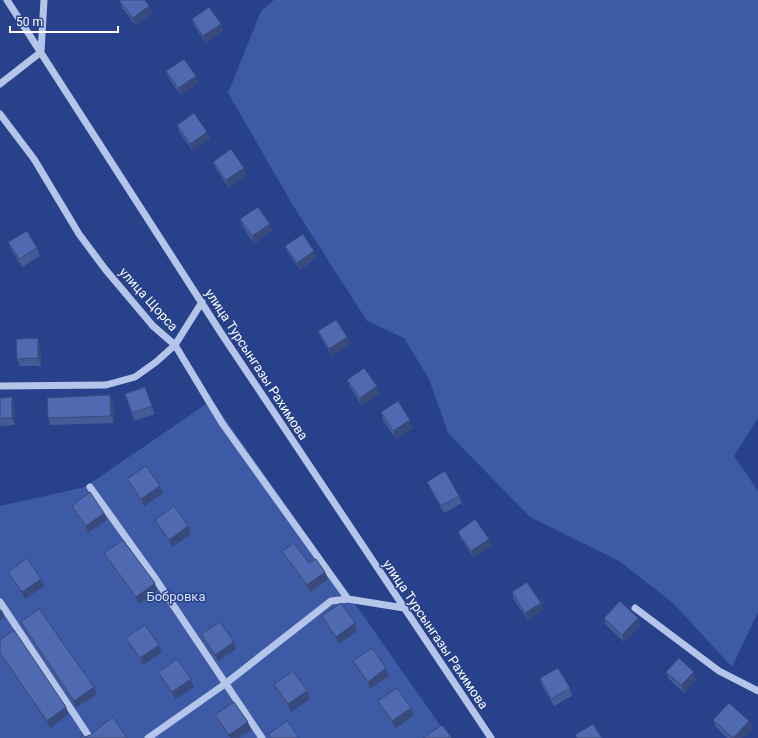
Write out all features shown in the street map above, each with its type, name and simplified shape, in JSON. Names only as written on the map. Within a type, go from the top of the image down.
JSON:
[{"type":"street","name":"улица Турсынгазы Рахимова","points":[[7,0],[223,336],[491,738]]},
{"type":"street","points":[[0,84],[41,52],[44,0]]},
{"type":"street","name":"улица Щорса","points":[[0,114],[34,159],[79,234],[105,269],[153,326],[175,345],[156,362],[135,377],[106,385],[0,386]]},
{"type":"street","points":[[202,302],[175,345],[222,423],[348,599]]},
{"type":"street","points":[[90,487],[155,578],[262,738]]},
{"type":"street","points":[[148,738],[226,684],[331,601],[348,599],[404,608]]},
{"type":"street","points":[[0,602],[90,738]]},
{"type":"street","points":[[635,608],[719,671],[758,691]]},
{"type":"green space","points":[[274,0],[758,0],[758,418],[734,456],[758,491],[758,612],[732,667],[674,604],[619,561],[530,517],[448,433],[429,379],[404,338],[367,321],[294,207],[228,93],[261,11]]},
{"type":"green space","name":"Бобровка","points":[[212,400],[449,738],[0,738],[0,506],[85,487]]},
{"type":"building","points":[[119,0],[145,0],[149,6],[133,18]]},
{"type":"building","points":[[209,7],[221,24],[203,36],[192,19]]},
{"type":"building","points":[[184,59],[196,76],[178,88],[166,71]]},
{"type":"building","points":[[194,113],[207,132],[190,144],[177,125]]},
{"type":"building","points":[[231,149],[244,168],[226,180],[213,162]]},
{"type":"building","points":[[258,207],[270,224],[252,236],[240,219]]},
{"type":"building","points":[[27,231],[37,248],[19,259],[8,242]]},
{"type":"building","points":[[303,234],[314,251],[297,263],[285,246]]},
{"type":"building","points":[[336,320],[347,337],[329,349],[318,331]]},
{"type":"building","points":[[38,338],[38,358],[17,359],[16,339]]},
{"type":"building","points":[[364,368],[377,386],[360,398],[347,380]]},
{"type":"building","points":[[145,387],[152,406],[132,413],[125,394]]},
{"type":"building","points":[[110,395],[111,416],[48,418],[47,398]]},
{"type":"building","points":[[12,397],[12,418],[0,418],[0,398]]},
{"type":"building","points":[[398,401],[410,420],[393,431],[381,412]]},
{"type":"building","points":[[146,466],[160,486],[141,499],[127,479]]},
{"type":"building","points":[[445,471],[459,496],[441,506],[427,482]]},
{"type":"building","points":[[90,492],[104,513],[86,526],[72,506]]},
{"type":"building","points":[[174,506],[188,526],[169,540],[155,520]]},
{"type":"building","points":[[475,519],[489,539],[471,551],[458,532]]},
{"type":"building","points":[[123,540],[155,583],[136,597],[104,553]]},
{"type":"building","points":[[294,543],[309,563],[316,559],[325,572],[307,585],[282,551]]},
{"type":"building","points":[[27,558],[41,579],[22,592],[8,572]]},
{"type":"building","points":[[527,582],[541,603],[525,613],[512,592]]},
{"type":"building","points":[[620,601],[638,618],[622,635],[604,618]]},
{"type":"building","points":[[341,603],[355,623],[336,637],[322,616]]},
{"type":"building","points":[[39,609],[94,687],[74,701],[21,622]]},
{"type":"building","points":[[220,622],[234,642],[215,655],[201,634]]},
{"type":"building","points":[[145,625],[159,645],[140,658],[126,638]]},
{"type":"building","points":[[14,630],[66,707],[47,721],[0,653],[0,640]]},
{"type":"building","points":[[372,648],[386,668],[368,682],[353,661]]},
{"type":"building","points":[[679,658],[694,672],[681,685],[666,672]]},
{"type":"building","points":[[177,659],[191,679],[172,692],[158,672]]},
{"type":"building","points":[[558,668],[570,688],[551,699],[540,678]]},
{"type":"building","points":[[293,671],[307,691],[288,704],[274,684]]},
{"type":"building","points":[[397,688],[411,708],[392,721],[378,701]]},
{"type":"building","points":[[234,702],[248,722],[229,735],[215,715]]},
{"type":"building","points":[[729,703],[749,721],[733,738],[713,720]]},
{"type":"building","points":[[113,717],[127,738],[80,738],[83,735],[85,737],[90,735]]},
{"type":"building","points":[[287,721],[299,738],[271,738],[269,734]]},
{"type":"building","points":[[593,724],[602,738],[577,738],[575,735]]},
{"type":"building","points":[[442,725],[452,738],[423,738]]}]
